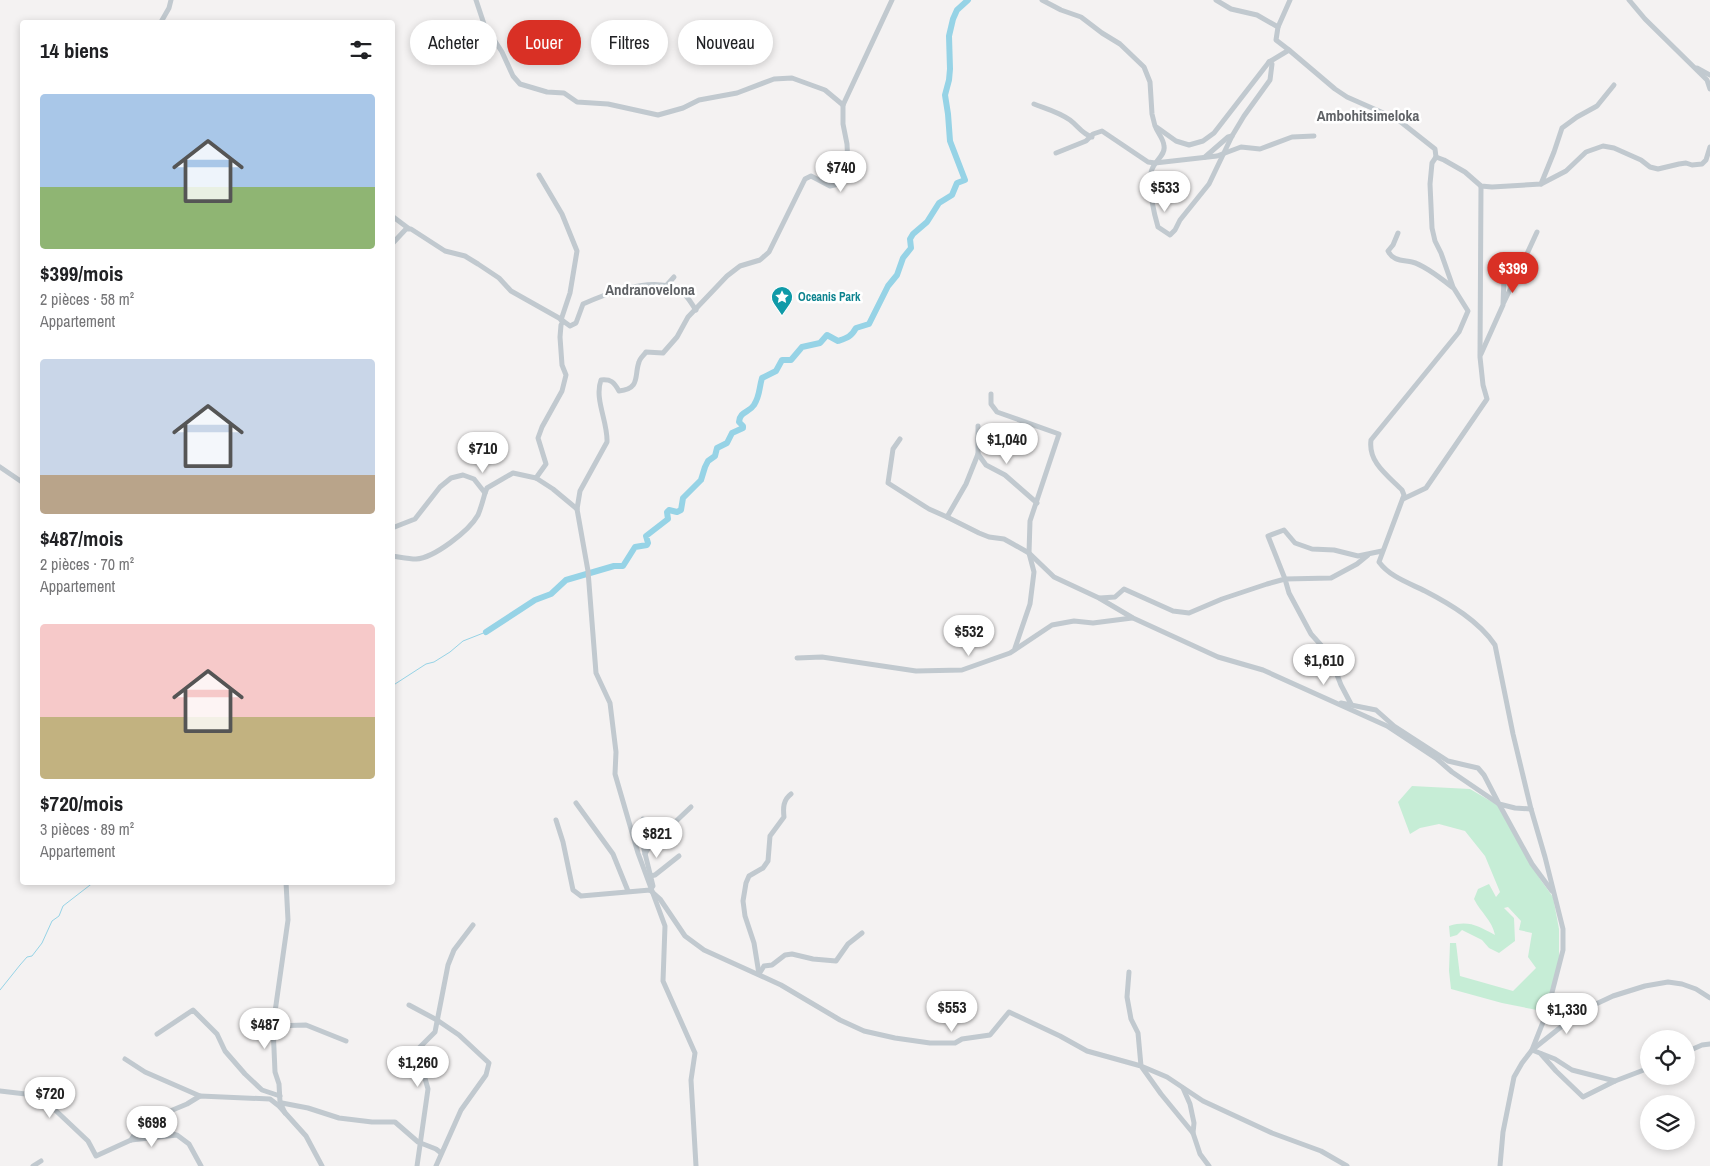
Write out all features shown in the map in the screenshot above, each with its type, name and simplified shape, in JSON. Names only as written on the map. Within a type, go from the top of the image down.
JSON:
[{"type":"street","points":[[162,20],[171,0]]},
{"type":"street","points":[[476,0],[484,24],[502,52],[512,76],[520,84],[547,92],[564,93],[577,102],[608,104],[658,115],[683,108],[699,100],[737,93],[774,79],[792,78],[825,90],[843,105]]},
{"type":"street","points":[[696,1166],[691,1080],[695,1053],[663,981],[665,926],[656,898],[650,890],[615,774],[616,752],[610,703],[596,672],[588,574],[577,509],[580,491],[607,442],[608,432],[598,387],[601,380],[608,379],[614,382],[619,391],[625,390],[635,383],[639,362],[646,352],[663,353],[676,337],[688,317],[733,271],[740,266],[760,260],[769,252],[806,179],[811,176],[830,186],[839,184],[844,180],[848,166],[847,144],[843,124],[843,105],[892,0]]},
{"type":"street","points":[[1042,0],[1060,10],[1081,17],[1120,44],[1144,67],[1150,82],[1152,114],[1155,126],[1164,146],[1162,154],[1150,171],[1152,199],[1158,227],[1170,235],[1209,184],[1232,136],[1270,80],[1272,64],[1269,62]]},
{"type":"street","points":[[1216,0],[1231,9],[1257,15],[1278,27]]},
{"type":"street","points":[[1290,0],[1278,27],[1276,40],[1347,97],[1397,119],[1435,150],[1436,157],[1432,163],[1430,184],[1432,228],[1435,241],[1453,287],[1468,311],[1459,332],[1371,440],[1370,449],[1375,462],[1402,490],[1403,499],[1379,562],[1396,577],[1444,601],[1487,633],[1495,645],[1513,734],[1531,809],[1564,929],[1563,950],[1547,1012],[1532,1050]]},
{"type":"street","points":[[1629,0],[1645,19],[1707,80],[1710,90]]},
{"type":"street","points":[[1155,126],[1176,141],[1189,145],[1202,141],[1214,133],[1227,118],[1269,62],[1289,50]]},
{"type":"street","points":[[1688,62],[1710,75]]},
{"type":"street","points":[[1541,184],[1562,128],[1597,106],[1614,85]]},
{"type":"street","points":[[1034,104],[1057,112],[1072,121],[1085,135],[1092,137]]},
{"type":"street","points":[[1056,153],[1086,141],[1093,134],[1102,131],[1148,162],[1155,163],[1204,158],[1242,147],[1260,149],[1292,137],[1314,136]]},
{"type":"street","points":[[1204,158],[1228,137],[1232,136]]},
{"type":"street","points":[[1436,157],[1465,172],[1481,186],[1492,187],[1541,184],[1566,171],[1586,152],[1602,146],[1614,148],[1641,160],[1650,167],[1658,169],[1686,163],[1692,165],[1702,164],[1706,160],[1710,147]]},
{"type":"street","points":[[536,478],[546,464],[538,438],[562,391],[566,375],[562,365],[561,325],[577,257],[577,251],[562,214],[539,176]]},
{"type":"street","points":[[1403,499],[1426,488],[1487,399],[1483,385],[1480,357],[1481,186]]},
{"type":"street","points":[[395,218],[445,251],[465,256],[499,278],[511,291],[573,326],[576,323],[582,306],[600,296],[636,286],[666,286],[685,295],[696,310]]},
{"type":"street","points":[[395,241],[408,228]]},
{"type":"street","points":[[1480,357],[1538,232]]},
{"type":"street","points":[[1398,233],[1388,251],[1389,254],[1397,260],[1413,262],[1453,287]]},
{"type":"street","points":[[1503,305],[1504,278],[1513,270],[1520,270]]},
{"type":"street","points":[[666,286],[674,277]]},
{"type":"street","points":[[991,394],[991,404],[997,412],[1059,434],[1030,521],[1029,553],[1034,572],[1030,604],[1015,649]]},
{"type":"street","points":[[947,517],[966,484],[978,454],[978,426]]},
{"type":"street","points":[[900,439],[893,449],[888,484],[929,509],[984,535],[1004,539],[1029,553],[1054,577],[1100,598],[1133,618],[1218,657],[1263,670],[1387,726],[1499,804],[1531,809]]},
{"type":"street","points":[[978,454],[986,465],[1005,475],[1037,503]]},
{"type":"street","points":[[0,467],[20,481]]},
{"type":"street","points":[[395,556],[417,559],[432,555],[444,547],[470,524],[478,514],[487,488],[513,473],[536,478],[577,509]]},
{"type":"street","points":[[395,527],[415,519],[440,488],[451,478],[463,475],[474,479],[485,492]]},
{"type":"street","points":[[1351,704],[1341,685],[1329,654],[1311,634],[1289,593],[1286,579],[1268,536],[1284,530],[1295,543],[1312,549],[1334,550],[1358,556],[1382,551]]},
{"type":"street","points":[[1100,598],[1115,596],[1124,589],[1173,611],[1189,613],[1222,599],[1286,579],[1331,578],[1357,564],[1369,554]]},
{"type":"street","points":[[797,658],[822,657],[916,671],[962,670],[1010,653],[1052,624],[1074,621],[1093,623],[1133,618]]},
{"type":"street","points":[[1336,702],[1376,710],[1394,726],[1448,760],[1478,768],[1484,775],[1532,864],[1554,894]]},
{"type":"street","points":[[759,974],[754,943],[745,916],[743,901],[746,883],[750,876],[763,868],[768,861],[770,836],[784,817],[783,807],[787,797],[791,794]]},
{"type":"street","points":[[576,803],[613,854],[628,892]]},
{"type":"street","points":[[645,855],[649,847],[661,839],[671,826],[691,807]]},
{"type":"street","points":[[642,818],[640,833],[653,886],[650,890]]},
{"type":"street","points":[[556,820],[573,890],[581,896],[650,890],[660,899],[684,936],[704,950],[780,984],[840,1020],[864,1031],[930,1043],[955,1043],[962,1039],[990,1036],[1009,1012],[1087,1051],[1141,1066],[1167,1077],[1203,1101],[1272,1133],[1321,1152],[1347,1166]]},
{"type":"street","points":[[650,876],[655,875],[679,856]]},
{"type":"street","points":[[285,1113],[275,1072],[273,1026],[288,920],[286,885]]},
{"type":"street","points":[[417,1166],[428,1089],[418,1050],[436,1032],[448,965],[454,950],[473,926]]},
{"type":"street","points":[[759,974],[764,966],[772,965],[785,955],[792,954],[836,962],[848,944],[862,933]]},
{"type":"street","points":[[1129,972],[1128,997],[1131,1019],[1138,1033],[1141,1066],[1193,1133],[1200,1154],[1209,1166]]},
{"type":"street","points":[[1500,1166],[1503,1132],[1514,1077],[1532,1050],[1581,1011],[1612,996],[1645,986],[1668,982],[1682,984],[1696,989],[1710,998]]},
{"type":"street","points":[[409,1005],[437,1020],[459,1035],[489,1063],[486,1075],[462,1110],[436,1166]]},
{"type":"street","points":[[157,1034],[193,1010],[217,1034],[225,1051],[245,1074],[262,1090],[280,1096]]},
{"type":"street","points":[[273,1026],[306,1025],[346,1041]]},
{"type":"street","points":[[1695,1049],[1710,1044]]},
{"type":"street","points":[[1532,1050],[1555,1059],[1572,1070],[1615,1081]]},
{"type":"street","points":[[1540,1054],[1584,1097],[1615,1081],[1640,1071]]},
{"type":"street","points":[[125,1059],[145,1072],[200,1096],[270,1099],[306,1136],[322,1166]]},
{"type":"street","points":[[1183,1087],[1190,1104],[1194,1122],[1193,1133]]},
{"type":"street","points":[[0,1091],[34,1095],[52,1107],[88,1140],[96,1156],[131,1140],[177,1135]]},
{"type":"street","points":[[131,1140],[138,1130],[163,1114],[187,1104],[200,1096]]},
{"type":"street","points":[[282,1103],[308,1108],[339,1118],[372,1122],[396,1122],[420,1143],[441,1153]]},
{"type":"street","points":[[163,1114],[161,1125],[166,1131],[177,1135],[189,1144],[201,1166]]},
{"type":"street","points":[[33,1166],[41,1161]]},
{"type":"green space","points":[[1412,786],[1470,789],[1499,806],[1540,879],[1553,897],[1559,929],[1559,960],[1547,1012],[1502,1003],[1451,989],[1449,971],[1450,943],[1456,943],[1460,976],[1513,991],[1536,968],[1528,957],[1532,933],[1519,930],[1521,921],[1508,907],[1504,908],[1514,918],[1515,941],[1499,953],[1489,948],[1482,940],[1462,930],[1457,935],[1450,937],[1449,926],[1456,924],[1468,924],[1495,935],[1494,930],[1474,899],[1478,889],[1489,884],[1496,897],[1500,892],[1485,856],[1465,831],[1439,824],[1420,828],[1410,834],[1398,802]]},
{"type":"waterway","points":[[486,632],[535,600],[551,594],[566,580],[614,566],[623,566],[635,547],[647,545],[646,536],[668,519],[667,512],[669,510],[677,512],[681,510],[683,498],[701,480],[705,467],[708,461],[715,456],[717,448],[727,443],[732,433],[743,428],[739,422],[740,418],[756,402],[762,378],[776,371],[782,360],[791,360],[802,347],[820,343],[827,335],[838,341],[841,340],[850,335],[856,328],[869,324],[888,286],[897,275],[903,258],[911,248],[910,239],[913,234],[927,222],[939,203],[952,195],[957,183],[965,180],[950,141],[945,95],[949,80],[949,36],[953,19],[957,10],[968,0]]},
{"type":"waterway","points":[[395,684],[426,664],[434,662],[450,652],[463,641],[486,632]]},
{"type":"waterway","points":[[0,990],[27,957],[32,956],[42,943],[52,921],[59,916],[63,906],[90,885]]},
{"type":"place","name":"Oceanis Park","points":[[782,316]]},
{"type":"district","name":"Ambohitsimeloka","points":[[1368,115]]},
{"type":"district","name":"Andranovelona","points":[[650,289]]}]
